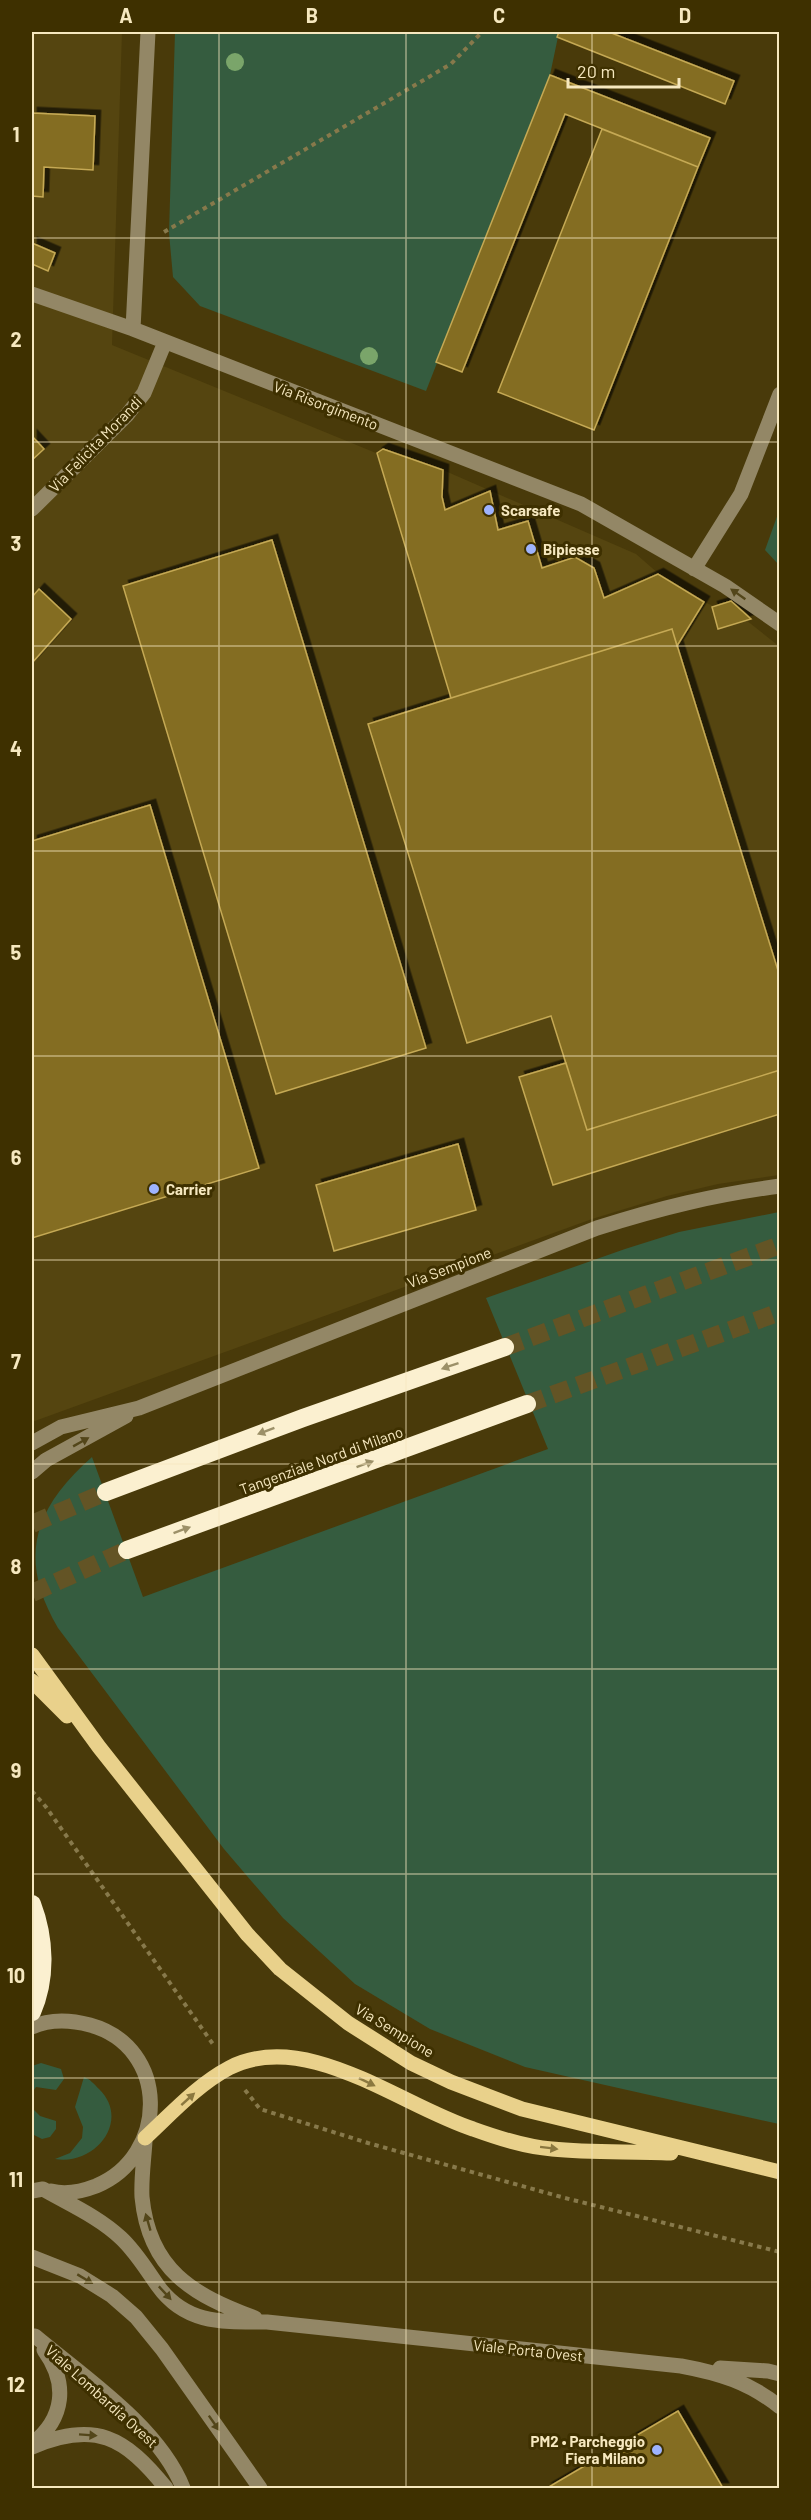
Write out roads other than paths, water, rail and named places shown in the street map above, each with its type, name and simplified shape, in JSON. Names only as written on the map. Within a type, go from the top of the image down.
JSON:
[{"type":"highway","points":[[106,1492],[303,1418],[505,1347]]},
{"type":"highway","name":"Tangenziale Nord di Milano","points":[[127,1550],[527,1404]]},
{"type":"highway","points":[[32,1904],[42,1957],[42,1977],[32,2012]]},
{"type":"main road","name":"Via Sempione","points":[[32,1655],[99,1747],[247,1934],[280,1969],[348,2023],[411,2063],[451,2082],[522,2109],[780,2172]]},
{"type":"main road","name":"Via Sempione","points":[[32,1681],[99,1747]]},
{"type":"main road","points":[[145,2138],[200,2088],[229,2069],[261,2059],[279,2057],[338,2068],[438,2117],[509,2141],[551,2149],[702,2154]]},
{"type":"street","points":[[133,329],[148,32]]},
{"type":"street","name":"Via Risorgimento","points":[[32,294],[133,329],[580,504],[725,586],[780,624]]},
{"type":"street","name":"Via Felicita Morandi","points":[[32,509],[127,415],[144,393],[165,342]]},
{"type":"street","points":[[694,569],[741,494],[780,394]]},
{"type":"street","name":"Via Sempione","points":[[32,1472],[46,1460],[140,1408],[597,1228],[661,1208],[703,1198],[780,1186]]},
{"type":"street","name":"Via Sempione","points":[[32,1443],[61,1426],[140,1408]]},
{"type":"street","name":"Viale Porta Ovest","points":[[32,2027],[52,2022],[70,2021],[96,2027],[123,2042],[134,2053],[143,2068],[149,2086],[150,2120],[145,2138],[142,2195],[146,2218],[159,2251],[180,2280],[193,2291],[228,2308],[267,2322]]},
{"type":"street","points":[[35,2188],[57,2193],[74,2192],[106,2182],[134,2157],[145,2138]]},
{"type":"street","name":"Viale Porta Ovest","points":[[35,2188],[112,2230],[136,2254],[159,2287],[184,2310],[215,2322],[267,2322],[681,2366],[720,2373],[746,2383],[780,2407]]},
{"type":"street","points":[[32,2257],[80,2276],[112,2296],[136,2317],[162,2349],[260,2488]]},
{"type":"street","points":[[32,2446],[52,2422],[58,2408],[60,2392],[58,2373],[33,2335]]},
{"type":"street","name":"Viale Lombardia Ovest","points":[[33,2335],[147,2432],[175,2468],[183,2488]]},
{"type":"street","points":[[681,2366],[768,2371],[780,2374]]},
{"type":"street","name":"Viale Lombardia Ovest","points":[[32,2446],[56,2437],[78,2434],[99,2436],[115,2441],[145,2463],[166,2488]]},
{"type":"tunnel","points":[[505,1347],[780,1245]]},
{"type":"tunnel","points":[[527,1404],[780,1312]]},
{"type":"tunnel","points":[[32,1524],[106,1492]]},
{"type":"tunnel","points":[[32,1593],[127,1550]]},
{"type":"place","name":"Scarsafe","points":[[489,510]]},
{"type":"place","name":"Bipiesse","points":[[531,549]]},
{"type":"place","name":"Carrier","points":[[154,1189]]},
{"type":"place","name":"PM2 • Parcheggio Fiera Milano","points":[[657,2450]]}]
